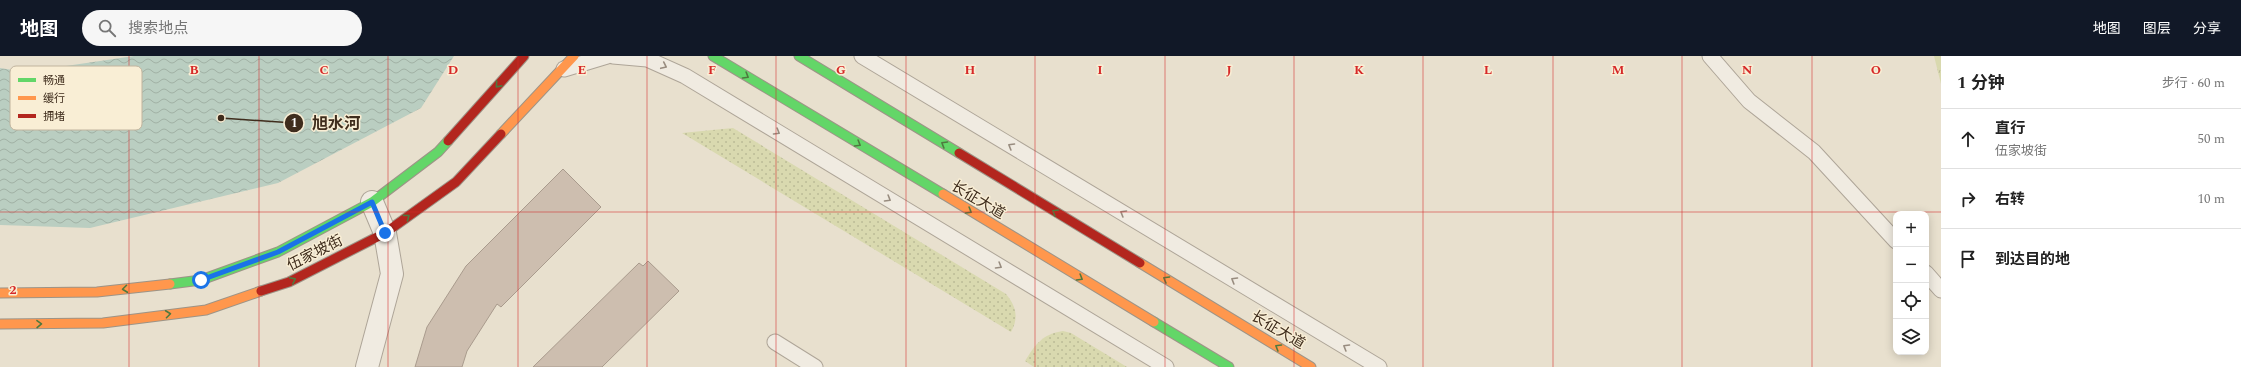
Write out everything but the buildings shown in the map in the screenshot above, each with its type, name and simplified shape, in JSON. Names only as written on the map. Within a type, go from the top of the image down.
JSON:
[{"type":"street","name":"伍家坡街","points":[[0,293],[97,292],[201,280],[278,252],[372,202],[438,152],[524,56]]},
{"type":"street","name":"伍家坡街","points":[[0,324],[103,323],[206,310],[289,282],[385,233],[456,182],[574,56]]},
{"type":"street","name":"长征大道","points":[[713,56],[1229,367]]},
{"type":"street","name":"长征大道","points":[[799,56],[1311,367]]},
{"type":"street","points":[[367,367],[392,274],[385,233],[372,202]]},
{"type":"lane","points":[[561,70],[607,56]]},
{"type":"lane","points":[[613,56],[647,59],[685,76],[1166,367]]},
{"type":"lane","points":[[862,56],[1379,367]]},
{"type":"lane","points":[[1710,56],[1749,101],[1814,152],[1893,238]]},
{"type":"lane","points":[[1929,276],[1941,290]]},
{"type":"lane","points":[[775,342],[815,367]]},
{"type":"green space","points":[[1934,56],[1941,56],[1941,84]]},
{"type":"green space","points":[[733,128],[1006,294],[1012,303],[1016,317],[1011,332],[682,133]]},
{"type":"green space","points":[[1063,331],[1071,333],[1127,367],[1034,367],[1025,361],[1040,341],[1056,332]]},
{"type":"water","points":[[134,56],[454,56],[421,108],[278,183],[90,228],[0,225],[0,68],[10,70],[10,130],[142,130],[142,66],[66,66]]},
{"type":"traffic: fast","points":[[713,56],[943,194]]},
{"type":"traffic: fast","points":[[799,56],[959,153]]},
{"type":"traffic: fast","points":[[170,284],[201,280],[278,252],[372,202],[438,152],[448,141]]},
{"type":"traffic: fast","points":[[1154,322],[1229,367]]},
{"type":"traffic: slow","points":[[501,134],[574,56]]},
{"type":"traffic: slow","points":[[943,194],[1154,322]]},
{"type":"traffic: slow","points":[[1140,263],[1311,367]]},
{"type":"traffic: slow","points":[[0,293],[97,292],[170,284]]},
{"type":"traffic: slow","points":[[0,324],[103,323],[206,310],[261,291]]},
{"type":"traffic: jam","points":[[448,141],[524,56]]},
{"type":"traffic: jam","points":[[261,291],[289,282],[385,233],[456,182],[501,134]]},
{"type":"traffic: jam","points":[[959,153],[1140,263]]},
{"type":"place","name":"旭水河","points":[[221,118]]},
{"type":"route","points":[[201,280],[278,252],[372,202],[385,233]]}]
